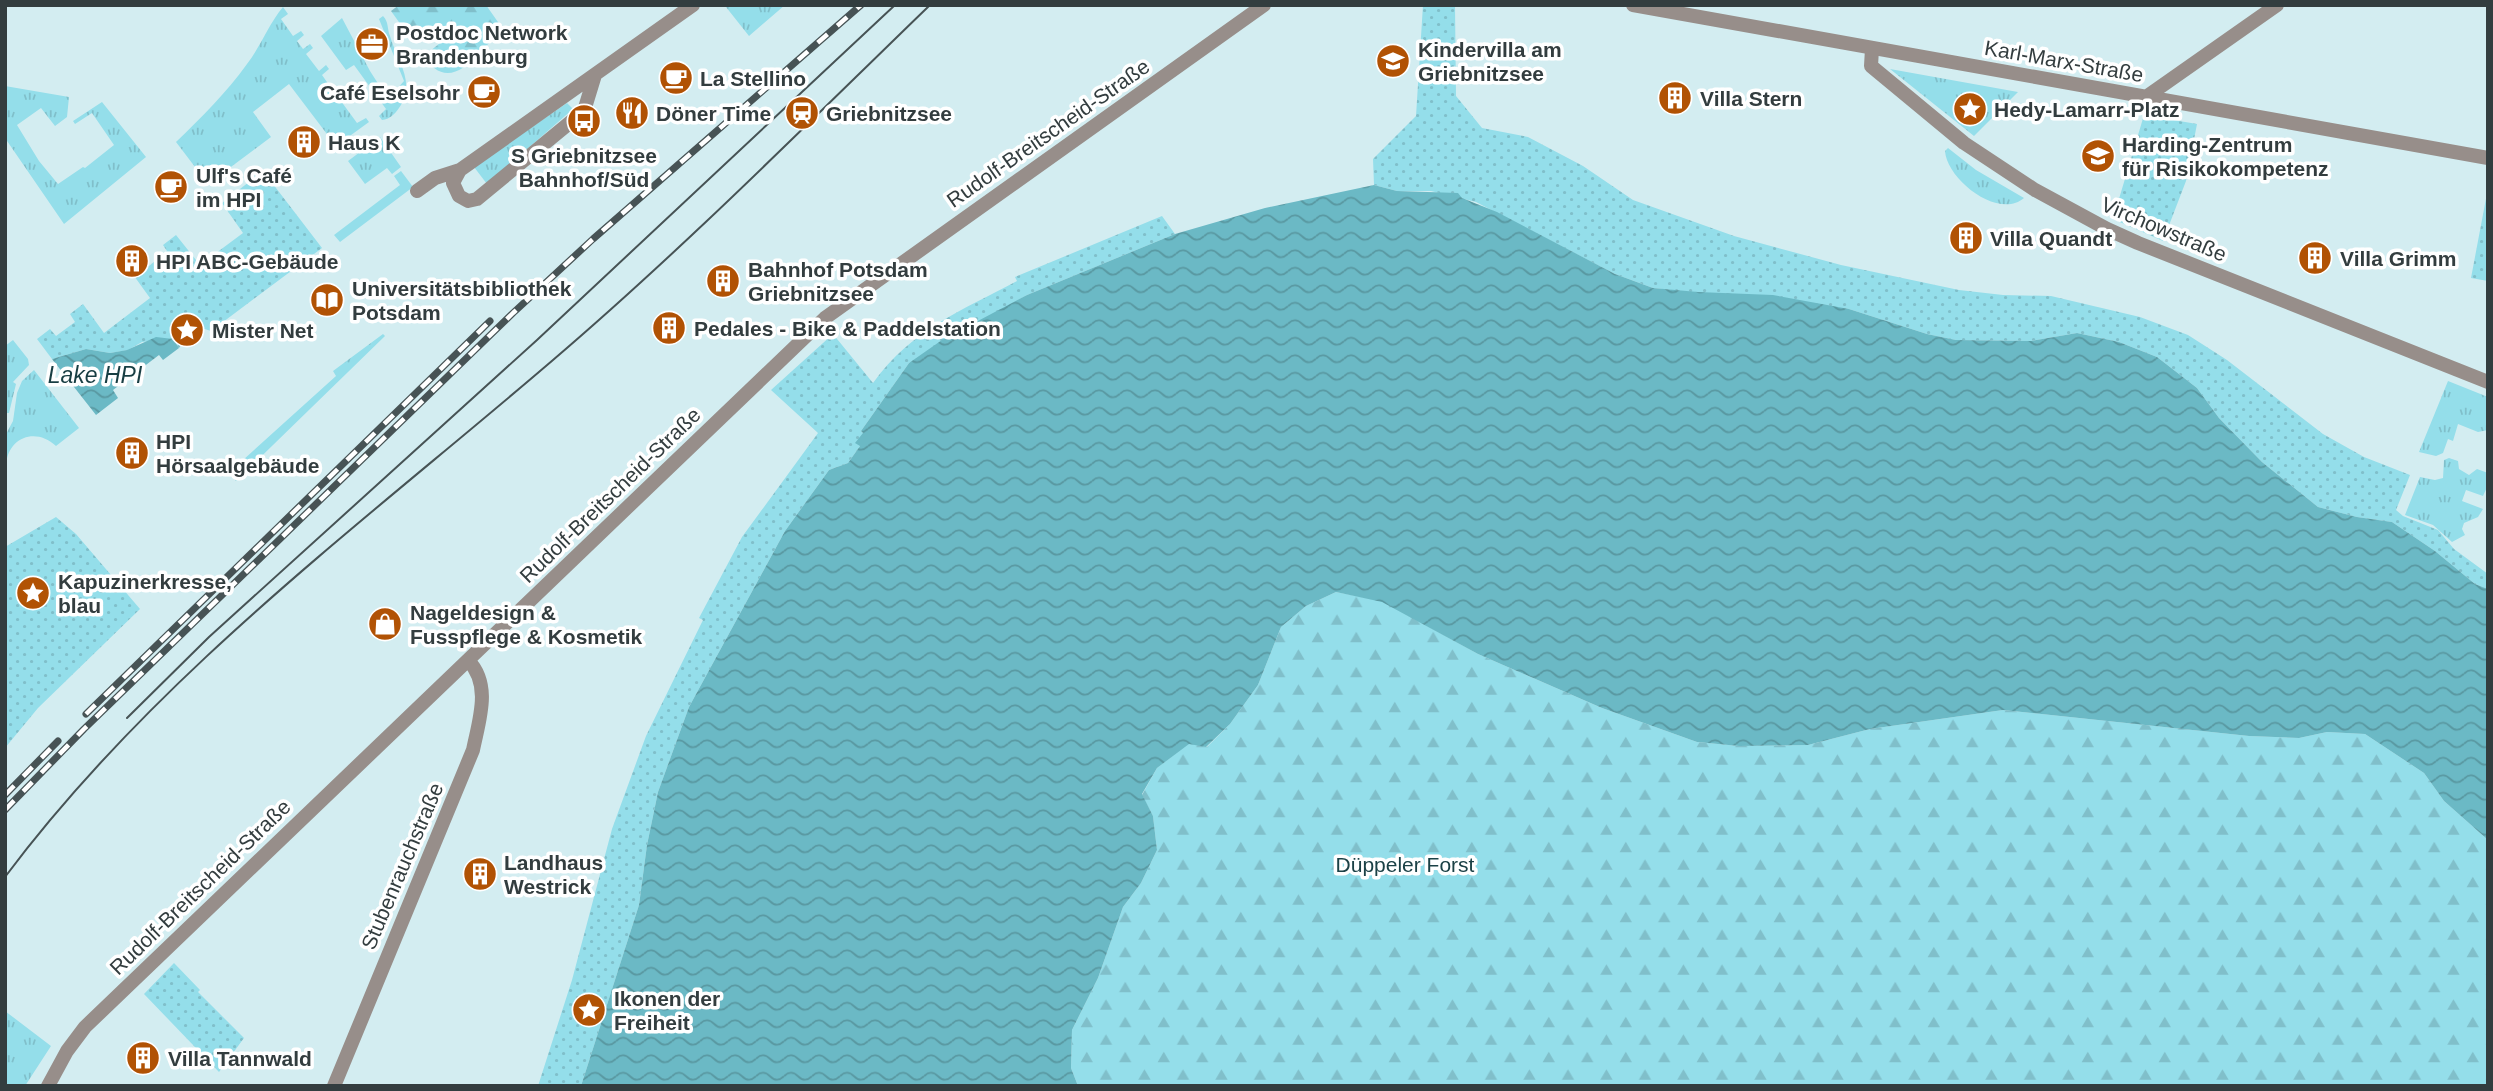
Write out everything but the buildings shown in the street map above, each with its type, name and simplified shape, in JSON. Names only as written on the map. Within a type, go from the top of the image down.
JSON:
[{"type":"street","points":[[417,191],[435,178],[460,170],[693,5]]},
{"type":"street","name":"Rudolf-Breitscheid-Straße","points":[[48,1086],[67,1051],[85,1027],[825,318],[1264,5]]},
{"type":"street","name":"Karl-Marx-Straße","points":[[1633,5],[2488,158]]},
{"type":"street","points":[[2146,97],[2277,5]]},
{"type":"street","name":"Virchowstraße","points":[[1872,49],[1871,66],[1964,143],[2054,201],[2138,243],[2488,382]]},
{"type":"street","points":[[460,170],[453,183],[456,193],[468,201],[481,196],[584,111],[595,75]]},
{"type":"street","name":"Stubenrauchstraße","points":[[334,1086],[473,750],[483,692],[478,670],[468,660]]},
{"type":"green space","points":[[399,5],[486,5],[505,32],[462,63],[464,67],[458,71],[441,72],[424,56],[445,39],[435,26],[414,43],[391,11]]},
{"type":"green space","points":[[785,5],[749,36],[726,7]]},
{"type":"green space","points":[[1423,5],[1455,5],[1456,96],[1482,128],[1528,137],[1583,166],[1633,200],[1734,236],[1841,265],[1959,290],[2003,295],[2051,296],[2140,317],[2188,335],[2227,360],[2323,434],[2364,457],[2410,475],[2396,510],[2403,516],[2438,530],[2454,549],[2488,574],[2488,589],[2475,584],[2435,551],[2392,522],[2318,507],[2262,462],[2219,418],[2197,388],[2157,357],[2119,342],[2077,333],[2031,341],[1956,340],[1927,334],[1849,309],[1653,288],[1615,274],[1476,202],[1431,191],[1397,191],[1374,185],[1373,159],[1416,116]]},
{"type":"green space","points":[[283,7],[288,14],[281,19],[293,36],[301,31],[304,35],[297,41],[303,49],[310,44],[313,48],[306,54],[319,71],[326,65],[329,69],[322,75],[334,92],[343,87],[345,91],[338,97],[357,123],[366,118],[369,122],[336,146],[289,84],[253,112],[271,137],[208,184],[176,142],[239,75]]},
{"type":"green space","points":[[383,16],[404,72],[406,90],[397,110],[390,118],[382,120],[379,116],[386,109],[354,65],[346,70],[321,36],[342,18],[388,99],[404,81],[379,19]]},
{"type":"green space","name":"Hedy-Lamarr-Platz","points":[[1890,69],[2018,92],[1974,136]]},
{"type":"green space","points":[[5,86],[69,97],[67,117],[55,126],[41,108],[17,125],[39,161],[58,184],[85,168],[114,145],[92,113],[75,124],[73,121],[102,102],[146,157],[64,224],[5,138]]},
{"type":"green space","points":[[567,103],[573,109],[487,184],[474,167]]},
{"type":"green space","points":[[2144,115],[2197,124],[2186,181],[2163,241],[2113,219]]},
{"type":"green space","points":[[380,137],[401,167],[392,174],[387,168],[365,184],[348,161]]},
{"type":"green space","points":[[1948,148],[1976,170],[2024,198],[2014,203],[2001,204],[1976,194],[1955,174],[1945,151]]},
{"type":"green space","points":[[263,171],[322,248],[211,331],[195,326],[179,348],[173,339],[142,342],[128,350],[110,353],[86,349],[52,359],[37,339],[50,329],[56,336],[75,322],[70,314],[83,304],[104,333],[150,298],[129,269],[142,260],[149,266],[167,251],[163,245],[176,235],[200,265],[243,233],[222,203]]},
{"type":"green space","points":[[401,171],[413,187],[340,242],[334,235],[400,185],[394,176]]},
{"type":"green space","points":[[2488,188],[2488,281],[2471,278]]},
{"type":"green space","points":[[1162,216],[1175,234],[1027,295],[909,363],[861,431],[863,433],[860,446],[848,463],[829,470],[785,531],[689,707],[658,792],[639,905],[581,1086],[538,1086],[572,980],[612,829],[646,736],[703,620],[699,618],[742,537],[818,433],[771,390],[833,334],[873,383],[904,348],[921,335],[957,312],[1017,281],[1015,277]]},
{"type":"green space","points":[[383,334],[385,336],[236,481],[227,468],[232,470],[336,376],[333,371]]},
{"type":"green space","points":[[13,340],[28,359],[29,365],[13,382],[16,384],[5,419],[5,346]]},
{"type":"green space","points":[[34,370],[79,428],[56,446],[40,437],[24,438],[12,448],[6,465],[5,436],[13,421],[17,393],[22,381]]},
{"type":"green space","points":[[2448,381],[2488,397],[2488,430],[2478,432],[2458,424],[2453,441],[2448,439],[2443,453],[2436,456],[2419,452]]},
{"type":"green space","points":[[2449,458],[2458,461],[2459,469],[2469,475],[2477,469],[2488,473],[2488,485],[2483,496],[2466,490],[2462,501],[2483,509],[2478,517],[2464,523],[2462,529],[2465,535],[2452,542],[2433,525],[2405,515],[2420,477],[2435,480],[2443,478],[2444,460]]},
{"type":"green space","points":[[56,517],[76,534],[140,609],[38,708],[5,748],[5,547]]},
{"type":"green space","name":"Düppeler Forst","points":[[1336,592],[1382,601],[1478,654],[1602,708],[1697,742],[1739,746],[1808,745],[1870,729],[2003,710],[2249,736],[2299,738],[2327,732],[2365,734],[2424,773],[2444,801],[2488,840],[2488,1086],[1078,1086],[1071,1068],[1072,1030],[1098,978],[1123,907],[1141,883],[1157,850],[1153,816],[1142,795],[1157,768],[1189,743],[1207,747],[1230,724],[1258,685],[1281,627],[1306,606]]},
{"type":"green space","points":[[174,963],[200,990],[198,992],[244,1038],[219,1072],[144,994]]},
{"type":"green space","points":[[5,1011],[51,1046],[25,1086],[5,1086]]},
{"type":"water","points":[[1374,185],[1397,191],[1458,193],[1462,198],[1497,212],[1615,274],[1653,288],[1773,295],[1849,309],[1927,334],[1956,340],[2031,341],[2077,333],[2119,342],[2157,357],[2197,388],[2219,418],[2262,462],[2318,507],[2392,522],[2435,551],[2475,584],[2488,589],[2488,840],[2444,801],[2424,773],[2365,734],[2327,732],[2299,738],[2249,736],[2003,710],[1870,729],[1808,745],[1739,746],[1697,742],[1602,708],[1478,654],[1382,602],[1336,592],[1306,606],[1281,627],[1258,685],[1230,724],[1206,747],[1189,744],[1157,768],[1142,794],[1153,816],[1157,850],[1141,883],[1123,907],[1098,978],[1072,1030],[1071,1068],[1078,1086],[581,1086],[639,905],[658,792],[689,707],[785,531],[829,470],[848,463],[860,446],[855,443],[863,433],[861,431],[909,363],[942,340],[1027,295],[1175,234],[1265,208]]},
{"type":"water","name":"Lake HPI","points":[[156,337],[173,339],[179,348],[163,360],[159,355],[113,390],[118,398],[96,415],[52,359],[86,349],[110,353],[127,350]]},
{"type":"tram line","points":[[127,718],[209,637],[537,340],[895,5]]},
{"type":"tram line","points":[[5,877],[64,803],[128,734],[195,668],[336,542],[602,318],[744,186],[930,5]]},
{"type":"railway","points":[[5,810],[84,729],[513,313],[593,239],[861,5]]},
{"type":"railway","points":[[86,714],[490,321]]},
{"type":"railway","points":[[5,795],[58,741]]},
{"type":"place","name":"Postdoc Network Brandenburg","points":[[372,44]]},
{"type":"place","name":"Kindervilla am Griebnitzsee","points":[[1393,61]]},
{"type":"place","name":"La Stellino","points":[[676,78]]},
{"type":"place","name":"Café Eselsohr","points":[[484,92]]},
{"type":"place","name":"Villa Stern","points":[[1675,98]]},
{"type":"place","name":"Hedy-Lamarr-Platz","points":[[1970,109]]},
{"type":"place","name":"Döner Time","points":[[632,113]]},
{"type":"place","name":"Griebnitzsee","points":[[802,113]]},
{"type":"place","name":"S Griebnitzsee Bahnhof/Süd","points":[[584,121]]},
{"type":"place","name":"Haus K","points":[[304,142]]},
{"type":"place","name":"Harding-Zentrum für Risikokompetenz","points":[[2098,156]]},
{"type":"place","name":"Ulf's Café im HPI","points":[[171,187]]},
{"type":"place","name":"Villa Quandt","points":[[1966,238]]},
{"type":"place","name":"Villa Grimm","points":[[2315,258]]},
{"type":"place","name":"HPI ABC-Gebäude","points":[[132,261]]},
{"type":"place","name":"Bahnhof Potsdam Griebnitzsee","points":[[723,281]]},
{"type":"place","name":"Universitätsbibliothek Potsdam","points":[[327,300]]},
{"type":"place","name":"Pedales - Bike & Paddelstation","points":[[669,328]]},
{"type":"place","name":"Mister Net","points":[[187,330]]},
{"type":"place","name":"HPI Hörsaalgebäude","points":[[132,453]]},
{"type":"place","name":"Kapuzinerkresse, blau","points":[[33,593]]},
{"type":"place","name":"Nageldesign & Fusspflege & Kosmetik","points":[[385,624]]},
{"type":"place","name":"Landhaus Westrick","points":[[480,874]]},
{"type":"place","name":"Ikonen der Freiheit","points":[[589,1010]]},
{"type":"place","name":"Villa Tannwald","points":[[143,1058]]}]
